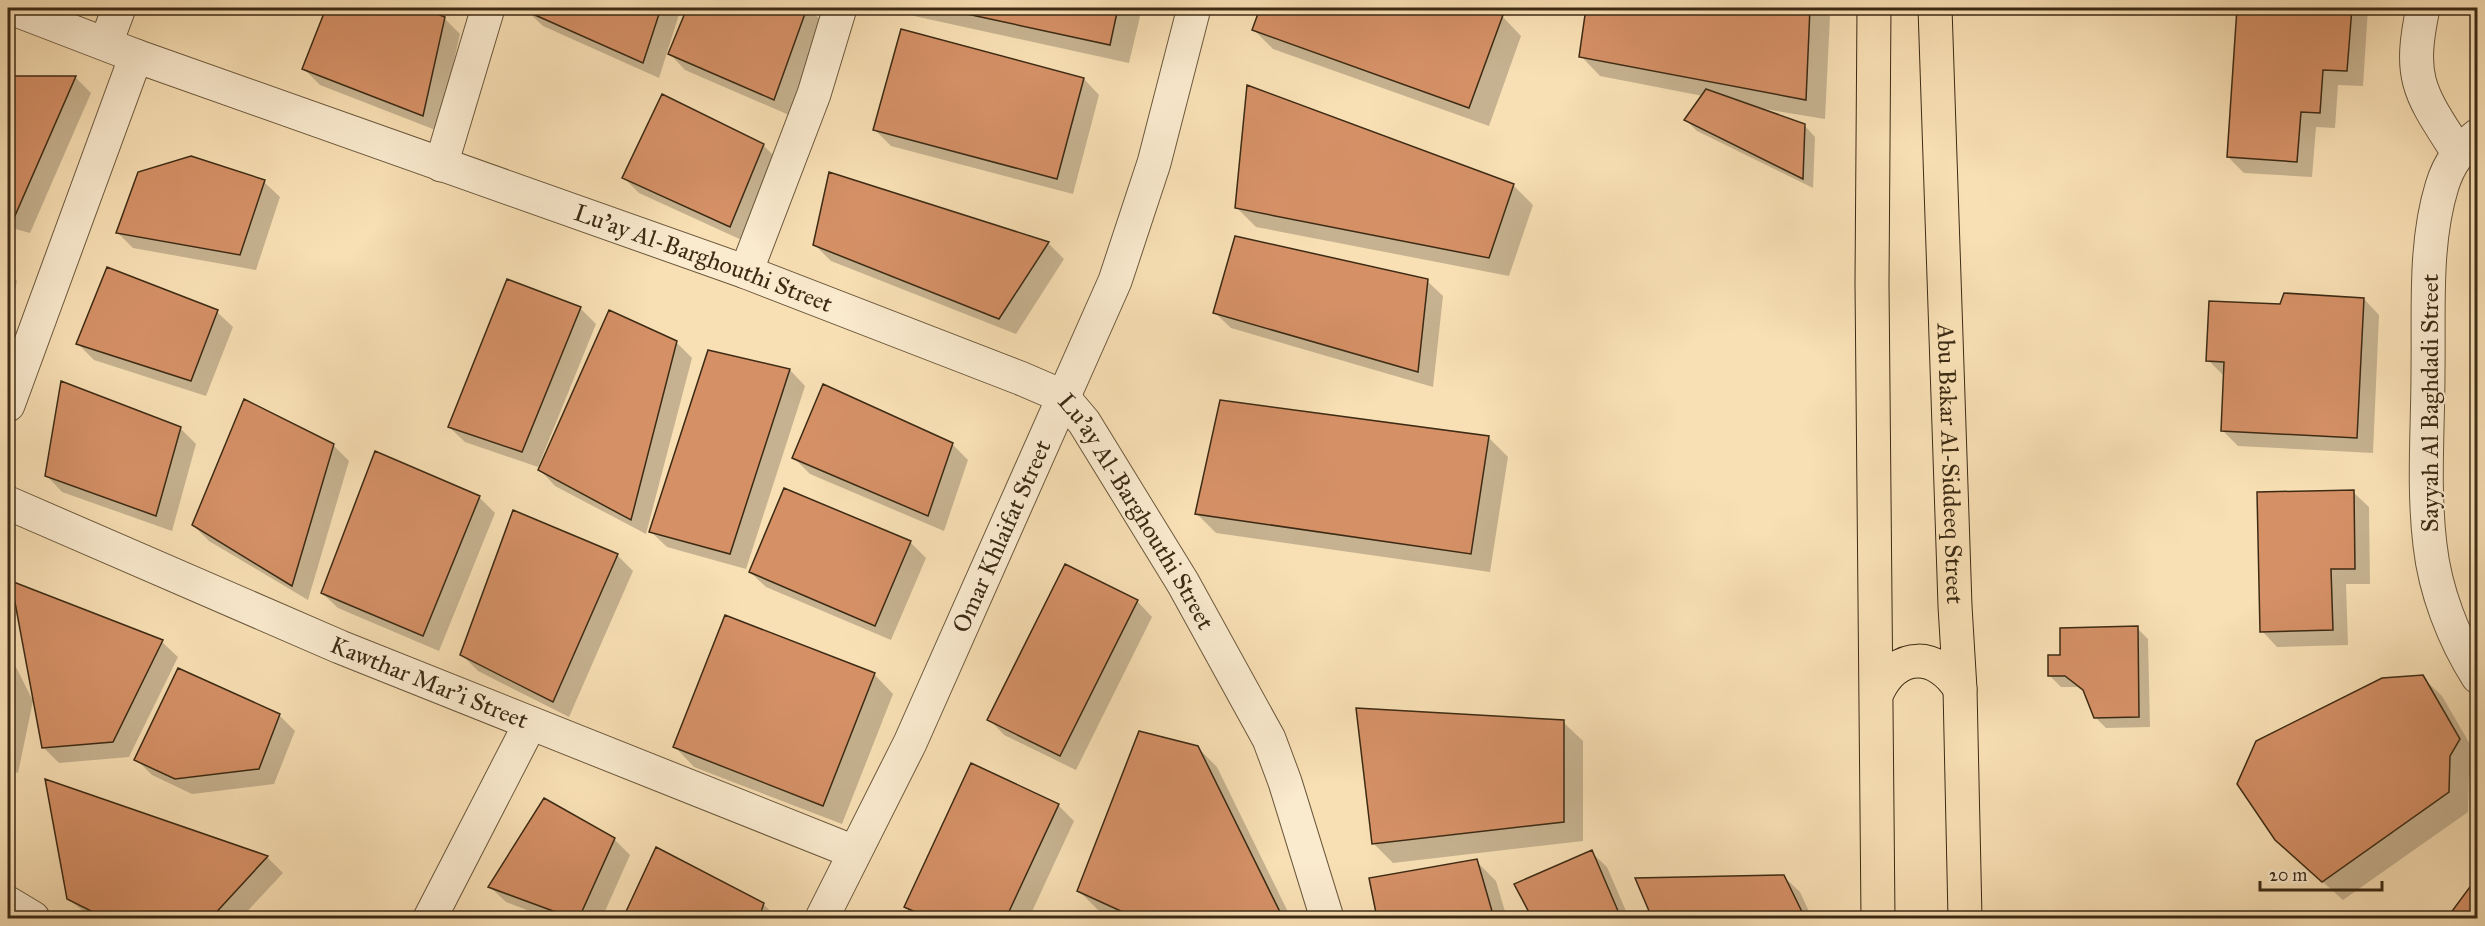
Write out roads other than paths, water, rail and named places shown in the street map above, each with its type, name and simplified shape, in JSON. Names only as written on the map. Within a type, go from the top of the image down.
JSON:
[{"type":"main road","points":[[1874,8],[1872,283],[1878,691],[1878,918]]},
{"type":"main road","name":"Abu Bakar Al-Siddeeq Street","points":[[1935,8],[1960,689],[1965,918]]},
{"type":"main road","points":[[1878,691],[1885,678],[1896,668],[1911,662],[1926,662],[1941,666],[1952,676],[1960,689]]},
{"type":"street","name":"Lu'ay Al-Barghouthi Street","points":[[11,8],[136,56],[746,273],[1062,396],[1084,422],[1176,573],[1269,739],[1286,782],[1327,918]]},
{"type":"street","points":[[106,44],[119,8]]},
{"type":"street","points":[[441,165],[488,8]]},
{"type":"street","points":[[746,273],[814,94],[840,8]]},
{"type":"street","name":"Omar Khlaifat Street","points":[[822,918],[910,743],[1062,396],[1115,281],[1154,163],[1194,8]]},
{"type":"street","points":[[2423,8],[2416,45],[2417,73],[2423,95],[2467,143]]},
{"type":"street","points":[[8,405],[136,56]]},
{"type":"street","name":"Sayyah Al Baghdadi Street","points":[[2467,143],[2442,184],[2435,216],[2430,259],[2427,465],[2430,546],[2456,637],[2478,677]]},
{"type":"street","name":"Kawthar Mar'i Street","points":[[8,503],[340,647],[854,852]]},
{"type":"street","points":[[430,918],[530,724]]},
{"type":"street","points":[[8,903],[33,918]]}]
